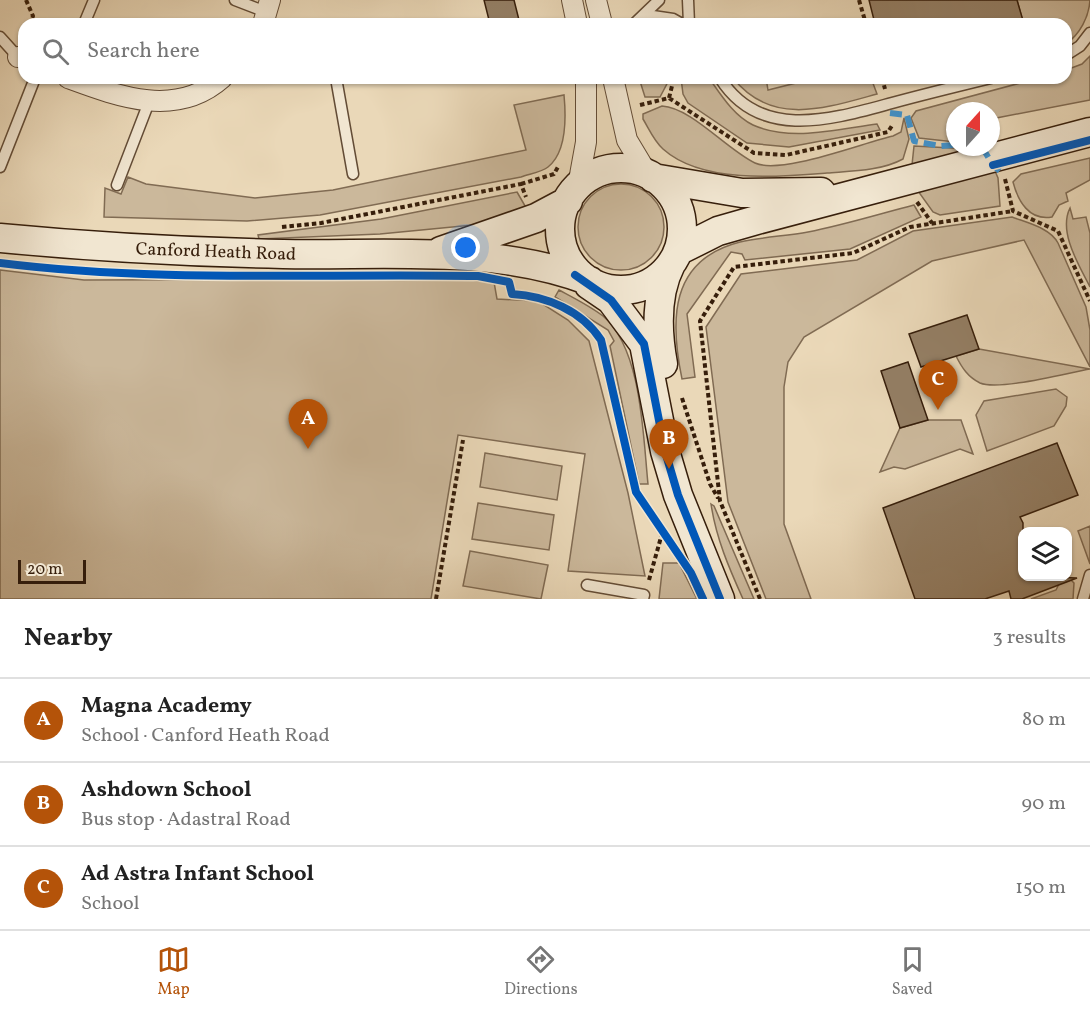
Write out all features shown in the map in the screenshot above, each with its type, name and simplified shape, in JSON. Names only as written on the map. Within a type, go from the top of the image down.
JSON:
[{"type":"main road","points":[[583,278],[604,287],[620,290],[646,284],[674,257],[718,231],[1090,132]]},
{"type":"main road","points":[[644,344],[611,300],[583,278],[573,266],[563,245],[561,222],[573,194],[591,177],[611,169],[627,169],[651,176],[742,193],[868,192]]},
{"type":"main road","points":[[651,176],[671,194],[679,210],[682,234],[661,297],[657,332],[669,402],[693,491],[736,599]]},
{"type":"main road","name":"Canford Heath Road","points":[[433,254],[536,218],[573,194]]},
{"type":"main road","name":"Canford Heath Road","points":[[0,238],[88,247],[260,253],[433,254],[540,265],[583,278]]},
{"type":"main road","points":[[620,290],[636,314],[668,462],[678,495],[720,599]]},
{"type":"street","points":[[572,0],[576,18]]},
{"type":"street","points":[[596,0],[600,18]]},
{"type":"street","points":[[84,84],[119,97],[149,102],[188,96],[211,84]]},
{"type":"street","points":[[573,194],[586,142],[586,84]]},
{"type":"street","points":[[614,84],[616,102],[627,140],[651,176]]},
{"type":"lane","points":[[86,18],[94,0]]},
{"type":"lane","points":[[234,0],[267,12]]},
{"type":"lane","points":[[642,18],[659,0]]},
{"type":"lane","points":[[688,0],[689,18]]},
{"type":"lane","points":[[646,15],[673,18]]},
{"type":"lane","points":[[1072,51],[1080,46],[1090,33]]},
{"type":"lane","points":[[0,37],[18,53]]},
{"type":"lane","points":[[0,167],[33,84]]},
{"type":"lane","points":[[337,84],[353,174]]},
{"type":"lane","points":[[725,84],[749,110],[795,121],[827,120],[968,84]]},
{"type":"lane","points":[[117,185],[149,102]]},
{"type":"lane","points":[[1083,599],[1090,575]]},
{"type":"lane","points":[[587,585],[644,597]]},
{"type":"path","points":[[26,0],[32,18]]},
{"type":"path","points":[[860,0],[864,18]]},
{"type":"path","points":[[669,98],[672,84]]},
{"type":"path","points":[[884,84],[886,91]]},
{"type":"path","points":[[276,227],[321,223],[521,184],[554,174],[564,159]]},
{"type":"path","points":[[1004,175],[1013,211]]},
{"type":"path","points":[[521,184],[536,218]]},
{"type":"path","points":[[914,198],[932,223]]},
{"type":"path","points":[[720,501],[700,321],[734,267],[853,253],[910,227],[1013,211],[1058,231],[1090,302]]},
{"type":"path","points":[[681,395],[697,436],[710,484],[720,501],[760,599]]},
{"type":"path","points":[[436,599],[463,440]]},
{"type":"path","points":[[659,520],[669,539]]},
{"type":"path","points":[[644,597],[663,531]]},
{"type":"shaded area","points":[[1017,0],[1090,0],[1083,25],[1072,39],[1072,18],[1022,18]]},
{"type":"shaded area","points":[[1090,56],[1090,100],[1000,117],[1000,102],[950,102],[1017,84],[1072,84],[1072,68],[1082,64]]},
{"type":"shaded area","points":[[641,84],[667,84],[660,97],[645,97]]},
{"type":"shaded area","points":[[682,84],[713,84],[728,104],[746,121],[783,133],[815,133],[877,124],[880,130],[789,147],[747,143],[688,103],[683,94]]},
{"type":"shaded area","points":[[739,84],[767,84],[768,90],[792,84],[873,84],[877,94],[819,108],[800,110],[765,103],[748,93]]},
{"type":"shaded area","points":[[564,95],[565,123],[559,152],[545,169],[521,177],[320,215],[247,221],[104,217],[105,188],[121,194],[128,177],[146,184],[255,198],[333,190],[526,150],[514,105]]},
{"type":"shaded area","points":[[946,103],[946,141],[919,138],[911,118],[916,111]]},
{"type":"shaded area","points":[[662,106],[685,114],[744,157],[767,166],[802,162],[893,136],[901,132],[904,118],[909,139],[903,159],[876,168],[787,176],[742,176],[719,173],[679,160],[663,149],[654,139],[643,119],[643,114]]},
{"type":"shaded area","points":[[914,146],[946,148],[946,156],[912,165]]},
{"type":"shaded area","points":[[1090,158],[1090,180],[1066,193],[1068,201],[1059,205],[1052,217],[1037,216],[1021,202],[1013,182],[1021,174]]},
{"type":"shaded area","points":[[995,171],[998,178],[1000,206],[940,215],[933,212],[918,191]]},
{"type":"shaded area","points":[[621,184],[637,188],[651,197],[660,211],[664,227],[660,243],[651,257],[637,266],[621,270],[605,266],[591,257],[582,243],[578,227],[582,211],[591,197],[605,188]]},
{"type":"shaded area","points":[[517,192],[528,211],[473,225],[380,234],[259,239],[258,235],[381,219]]},
{"type":"shaded area","points":[[914,205],[921,217],[850,249],[745,260],[742,254],[731,252],[687,314],[695,377],[682,379],[676,336],[676,315],[680,295],[687,278],[699,263],[717,251],[740,242],[821,229]]},
{"type":"shaded area","points":[[1070,208],[1073,219],[1086,217],[1090,233],[1090,287],[1068,238],[1067,217]]},
{"type":"shaded area","points":[[1012,217],[1050,233],[1058,243],[1086,307],[1090,330],[1090,367],[1024,240],[932,261],[804,337],[788,362],[784,387],[784,524],[811,599],[766,599],[728,502],[706,327],[741,274],[857,260],[913,231]]},
{"type":"shaded area","points":[[0,270],[84,280],[459,279],[494,282],[497,299],[538,301],[568,320],[589,341],[628,493],[645,576],[568,571],[585,454],[458,435],[431,599],[0,599]]},
{"type":"shaded area","points":[[559,290],[603,316],[616,331],[626,349],[633,371],[642,418],[648,484],[639,484],[610,346],[614,341],[608,330],[555,297]]},
{"type":"shaded area","points":[[979,349],[1090,369],[1017,383],[989,385],[972,378],[956,356]]},
{"type":"shaded area","points":[[1056,389],[1067,397],[1066,406],[1054,426],[987,451],[976,415],[984,401]]},
{"type":"shaded area","points":[[928,420],[961,420],[973,454],[960,449],[905,469],[894,467],[880,472],[900,428]]},
{"type":"shaded area","points":[[485,453],[562,466],[557,500],[480,487]]},
{"type":"shaded area","points":[[478,503],[554,515],[549,550],[472,539]]},
{"type":"shaded area","points":[[711,504],[714,506],[754,599],[743,599],[720,541]]},
{"type":"shaded area","points":[[1090,526],[1090,564],[1078,531]]},
{"type":"shaded area","points":[[470,551],[548,565],[541,599],[463,586]]},
{"type":"shaded area","points":[[663,563],[679,563],[697,599],[659,599]]},
{"type":"shaded area","points":[[1068,581],[1074,583],[1073,599],[1031,599],[1056,590],[1059,584]]},
{"type":"building","points":[[484,0],[514,0],[518,18],[488,18]]},
{"type":"building","points":[[869,0],[1017,0],[1022,18],[874,18]]},
{"type":"building","points":[[967,315],[979,349],[921,367],[909,334]]},
{"type":"building","points":[[908,362],[928,420],[900,428],[881,371]]},
{"type":"building","points":[[1057,443],[1078,495],[1020,517],[1023,527],[1018,527],[1018,581],[1069,581],[1022,599],[1011,599],[1009,591],[985,599],[915,599],[883,508]]},
{"type":"marked path","points":[[890,113],[907,115],[914,141],[946,146]]},
{"type":"marked path","points":[[988,156],[1004,175]]},
{"type":"cycle path","points":[[993,165],[1090,140]]},
{"type":"cycle path","points":[[0,263],[119,273],[179,275],[478,276],[509,282],[512,294],[538,298],[562,307],[584,321],[601,340],[636,492],[691,573],[703,599]]},
{"type":"cycle path","points":[[575,275],[611,300],[644,344],[665,451],[678,495],[720,599]]},
{"type":"place","name":"Ad Astra Infant School","points":[[938,410]]},
{"type":"place","name":"Magna Academy","points":[[308,449]]},
{"type":"place","name":"Ashdown School","points":[[669,469]]}]
